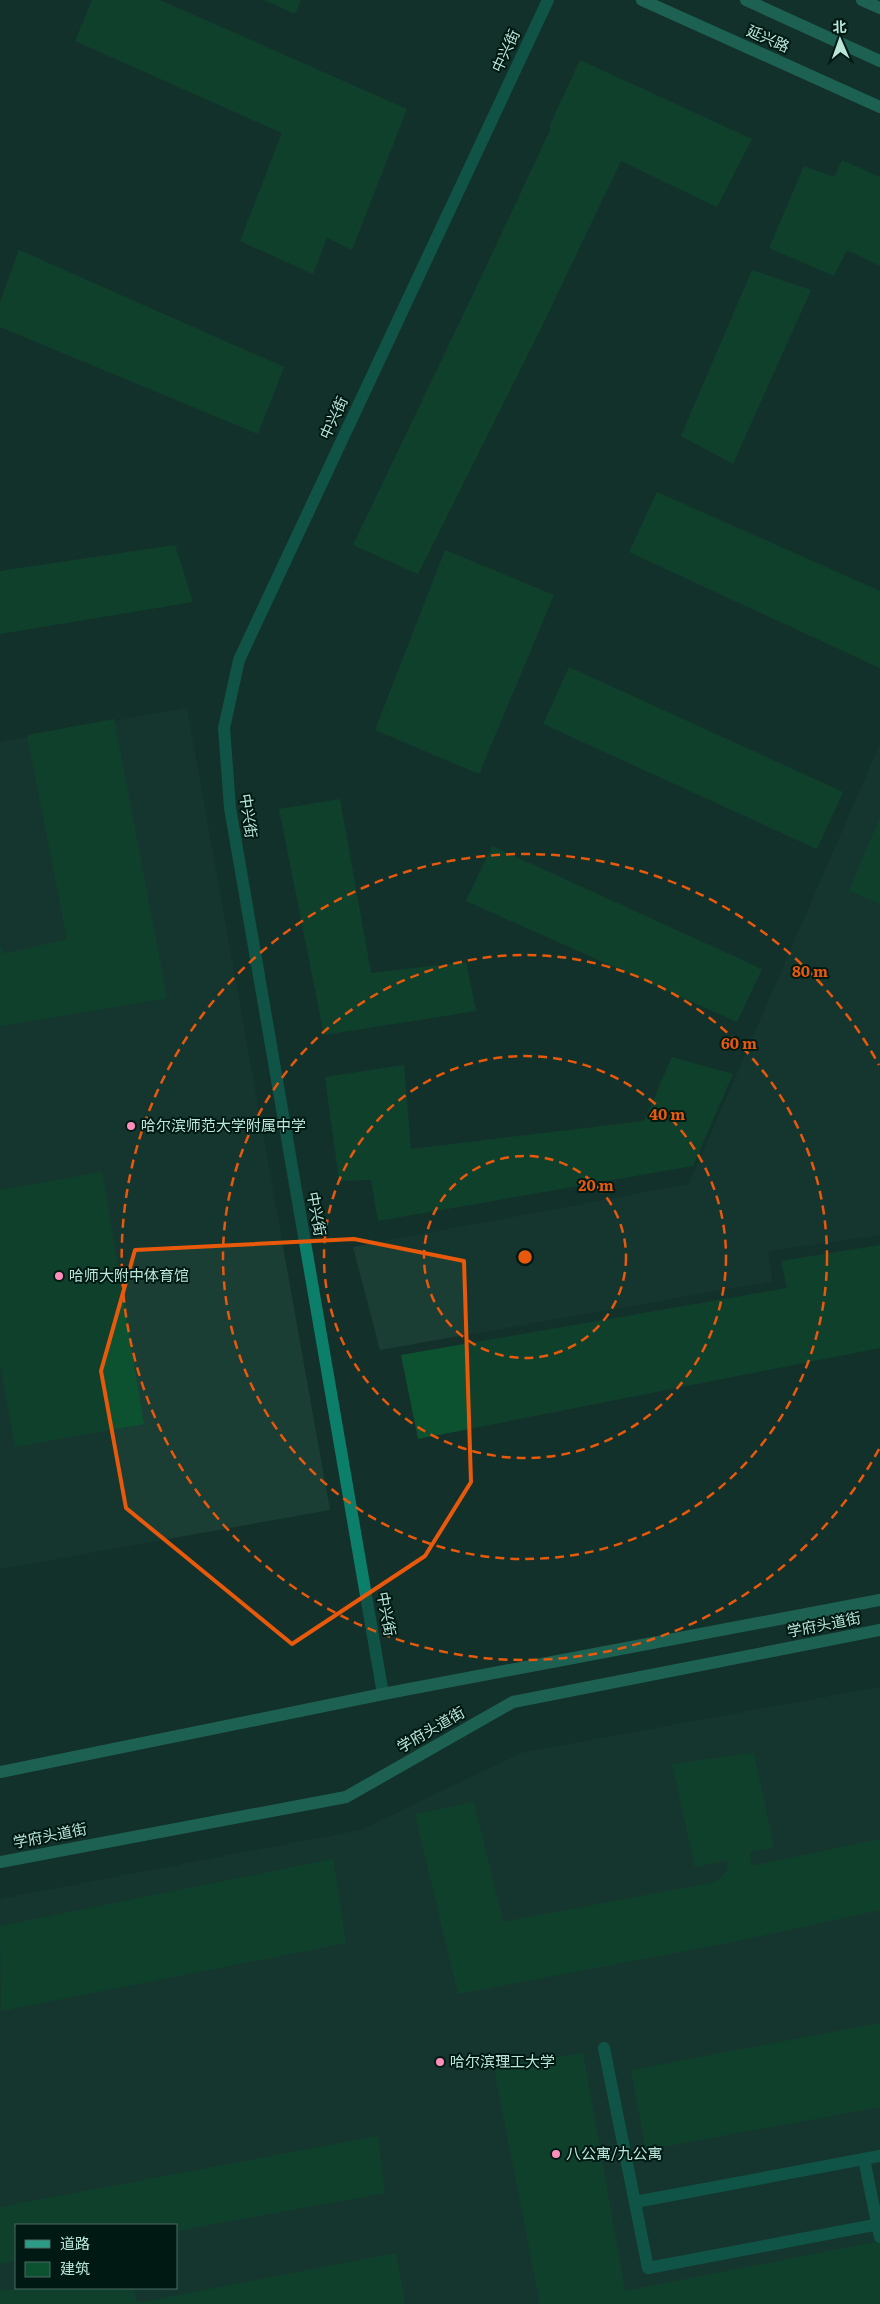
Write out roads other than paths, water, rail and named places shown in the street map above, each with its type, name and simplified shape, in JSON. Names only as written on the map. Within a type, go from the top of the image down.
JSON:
[{"type":"main road","name":"延兴路","points":[[642,0],[880,107]]},
{"type":"main road","points":[[746,0],[880,61]]},
{"type":"main road","points":[[862,0],[880,8]]},
{"type":"main road","name":"学府头道街","points":[[0,1772],[383,1694],[880,1600]]},
{"type":"main road","name":"学府头道街","points":[[0,1862],[346,1797],[513,1702],[880,1630]]},
{"type":"street","name":"中兴街","points":[[383,1694],[230,808],[224,728],[239,660],[548,0]]},
{"type":"street","points":[[604,2048],[648,2268],[879,2228],[864,2159]]},
{"type":"street","points":[[635,2202],[880,2156]]},
{"type":"place","name":"哈尔滨师范大学附属中学","points":[[131,1126]]},
{"type":"place","name":"哈师大附中体育馆","points":[[59,1276]]},
{"type":"place","name":"哈尔滨理工大学","points":[[440,2062]]},
{"type":"place","name":"八公寓/九公寓","points":[[556,2154]]}]
